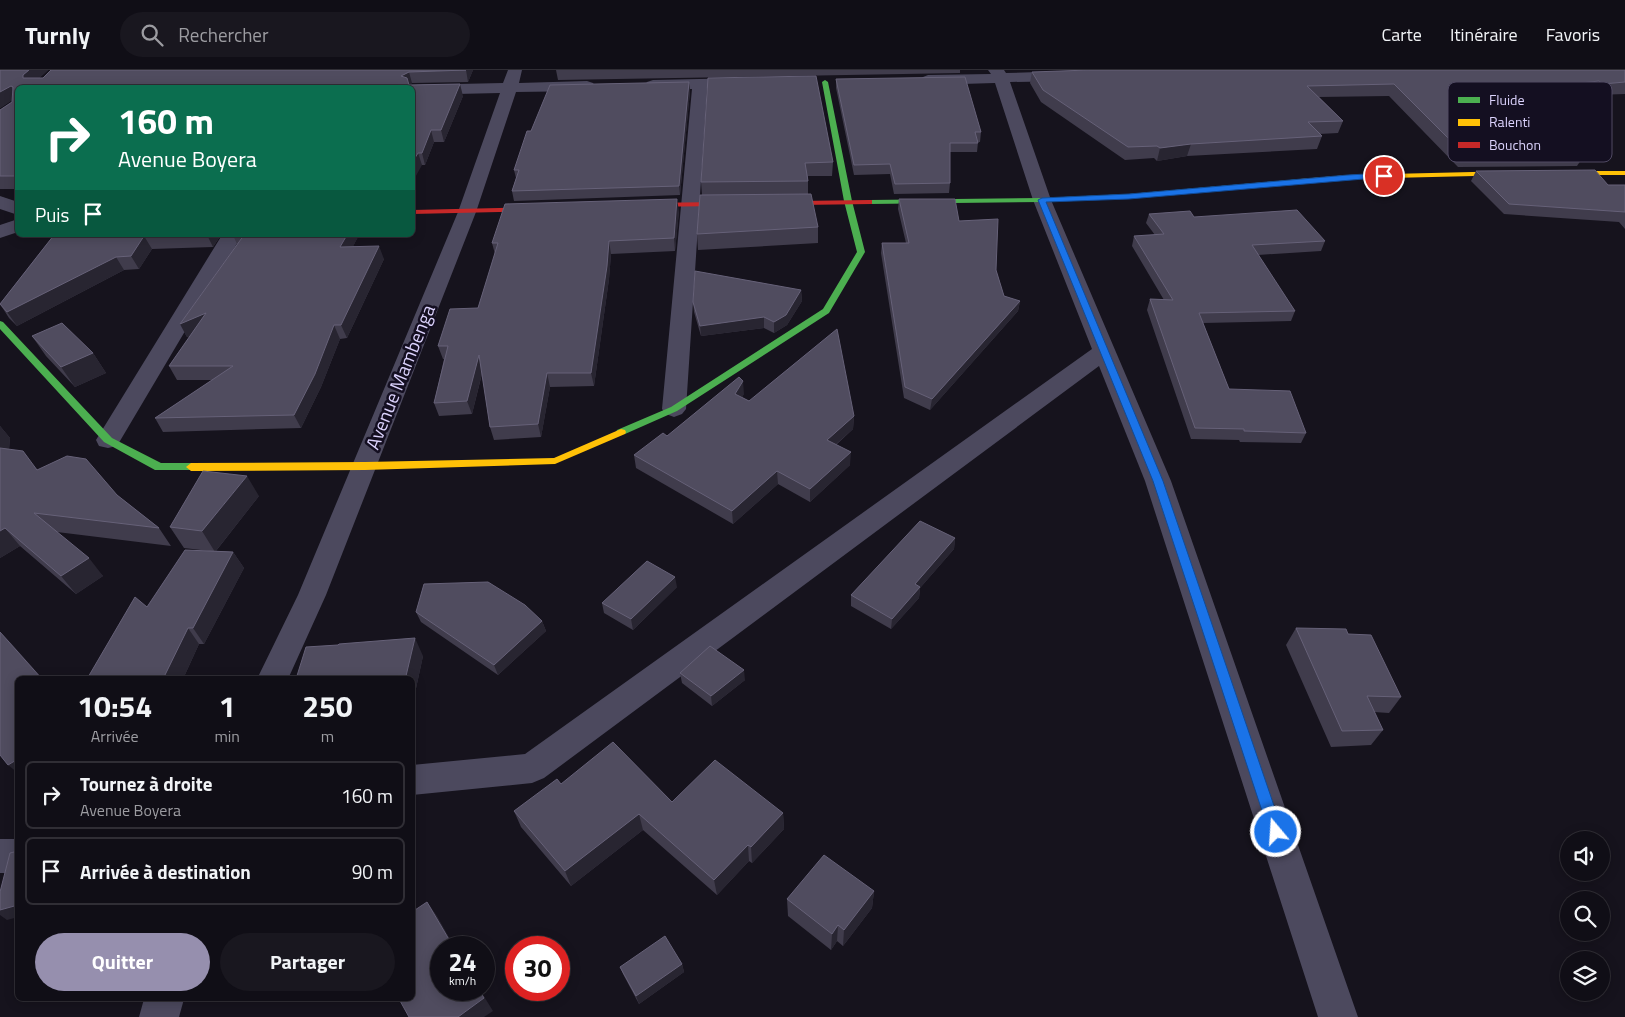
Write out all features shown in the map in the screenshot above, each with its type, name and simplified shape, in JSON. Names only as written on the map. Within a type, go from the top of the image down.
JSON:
[{"type":"street","points":[[913,80],[999,74],[1081,76]]},
{"type":"street","points":[[999,74],[1042,200],[1158,481],[1338,1017]]},
{"type":"street","points":[[415,90],[512,79],[604,86]]},
{"type":"street","name":"Avenue Mambenga","points":[[273,676],[312,595],[365,466],[466,212],[512,79]]},
{"type":"street","points":[[806,82],[845,81]]},
{"type":"street","points":[[0,324],[108,440],[159,467],[365,466],[555,461],[674,409],[826,311],[861,252],[848,202],[825,82]]},
{"type":"street","points":[[633,85],[758,83]]},
{"type":"street","points":[[674,409],[700,84]]},
{"type":"street","points":[[632,205],[1042,200],[1129,196],[1348,177],[1527,173]]},
{"type":"street","points":[[1546,173],[1625,173]]},
{"type":"street","points":[[0,202],[15,208]]},
{"type":"street","points":[[415,212],[554,208]]},
{"type":"street","points":[[0,232],[15,225]]},
{"type":"street","points":[[108,440],[231,237]]},
{"type":"street","points":[[415,780],[532,768],[1104,351]]},
{"type":"street","points":[[0,856],[15,856]]},
{"type":"street","points":[[159,1017],[163,1001]]},
{"type":"building","points":[[0,70],[29,70],[23,75],[23,78],[43,78],[51,70],[466,70],[409,72],[401,76],[407,78],[409,85],[15,85],[15,176],[0,176],[0,110],[12,102],[13,87],[11,86],[0,92]]},
{"type":"building","points":[[1089,70],[1625,70],[1625,82],[1448,82],[1448,138],[1394,84],[1307,86],[1343,121],[1308,122],[1322,136],[1191,144],[1160,148],[1157,146],[1128,147],[1043,90],[1032,72]]},
{"type":"building","points":[[816,76],[833,162],[805,163],[808,181],[701,182],[708,78]]},
{"type":"building","points":[[965,77],[981,132],[975,132],[978,143],[950,143],[950,183],[895,184],[890,164],[854,165],[836,79]]},
{"type":"building","points":[[689,82],[679,186],[512,191],[519,170],[514,170],[527,131],[531,131],[550,85]]},
{"type":"building","points":[[460,84],[441,130],[431,130],[422,153],[418,153],[415,158],[415,85],[409,85]]},
{"type":"building","points":[[1595,170],[1608,185],[1625,185],[1625,212],[1509,204],[1476,171]]},
{"type":"building","points":[[811,194],[818,227],[697,234],[700,195]]},
{"type":"building","points":[[677,199],[674,238],[609,241],[591,373],[547,373],[538,424],[490,427],[479,355],[467,401],[434,403],[448,346],[438,346],[450,309],[478,308],[498,243],[492,243],[505,204]]},
{"type":"building","points":[[899,199],[955,199],[959,221],[998,219],[996,270],[1004,296],[1020,301],[932,399],[905,387],[882,243],[909,243]]},
{"type":"building","points":[[1297,210],[1325,241],[1252,245],[1295,311],[1199,313],[1229,389],[1290,391],[1306,433],[1195,428],[1150,299],[1173,300],[1134,236],[1164,234],[1149,214],[1190,211],[1194,217]]},
{"type":"building","points":[[52,237],[143,237],[131,256],[116,257],[7,312],[0,304]]},
{"type":"building","points":[[243,237],[346,237],[340,247],[379,246],[341,325],[334,325],[315,374],[294,415],[155,418],[233,366],[169,366],[206,313],[180,324]]},
{"type":"building","points":[[695,271],[801,290],[786,315],[774,322],[764,317],[700,326],[693,302]]},
{"type":"building","points":[[62,323],[93,353],[61,367],[32,336]]},
{"type":"building","points":[[837,329],[854,416],[827,440],[851,452],[810,489],[777,471],[732,511],[634,455],[663,433],[667,436],[739,377],[743,381],[735,394],[749,401]]},
{"type":"building","points":[[0,448],[23,451],[37,470],[67,456],[86,459],[117,495],[159,528],[34,513],[89,558],[61,576],[5,528],[0,531]]},
{"type":"building","points":[[203,471],[247,476],[202,531],[170,527]]},
{"type":"building","points":[[920,521],[955,538],[915,584],[920,587],[892,619],[851,595]]},
{"type":"building","points":[[185,550],[233,552],[193,628],[188,628],[164,676],[89,676],[135,597],[147,607]]},
{"type":"building","points":[[647,561],[675,577],[631,619],[602,603]]},
{"type":"building","points":[[488,582],[525,605],[542,621],[494,665],[416,612],[424,584]]},
{"type":"building","points":[[1296,628],[1346,629],[1348,634],[1371,635],[1401,697],[1367,696],[1383,730],[1342,731]]},
{"type":"building","points":[[0,632],[39,676],[15,676],[15,761],[8,765],[0,755]]},
{"type":"building","points":[[415,638],[406,676],[297,676],[306,647]]},
{"type":"building","points":[[710,646],[744,670],[711,696],[680,673]]},
{"type":"building","points":[[613,742],[672,802],[715,760],[783,813],[751,847],[748,845],[714,880],[639,814],[565,871],[514,811],[557,779],[561,784]]},
{"type":"building","points":[[15,852],[15,906],[0,910],[0,892],[10,853]]},
{"type":"building","points":[[824,855],[874,891],[844,930],[838,925],[832,934],[787,899]]},
{"type":"building","points":[[427,902],[447,936],[430,936],[430,1001],[480,1001],[458,1017],[409,1017],[400,1001],[415,1001],[415,910]]},
{"type":"building","points":[[665,936],[682,964],[636,996],[620,967]]},
{"type":"traffic: fast","points":[[621,432],[674,409],[826,311],[861,252],[848,201],[825,82]]},
{"type":"traffic: fast","points":[[869,202],[1042,200],[1129,196],[1300,181]]},
{"type":"traffic: fast","points":[[0,324],[108,440],[159,467],[191,467]]},
{"type":"traffic: slow","points":[[1300,181],[1348,177],[1514,173]]},
{"type":"traffic: slow","points":[[1559,173],[1625,173]]},
{"type":"traffic: slow","points":[[191,467],[365,466],[555,461],[621,432]]},
{"type":"traffic: jam","points":[[640,205],[869,202]]},
{"type":"traffic: jam","points":[[415,212],[540,209]]},
{"type":"route","points":[[1276,832],[1158,481],[1042,200],[1129,196],[1348,177],[1384,176]]}]
